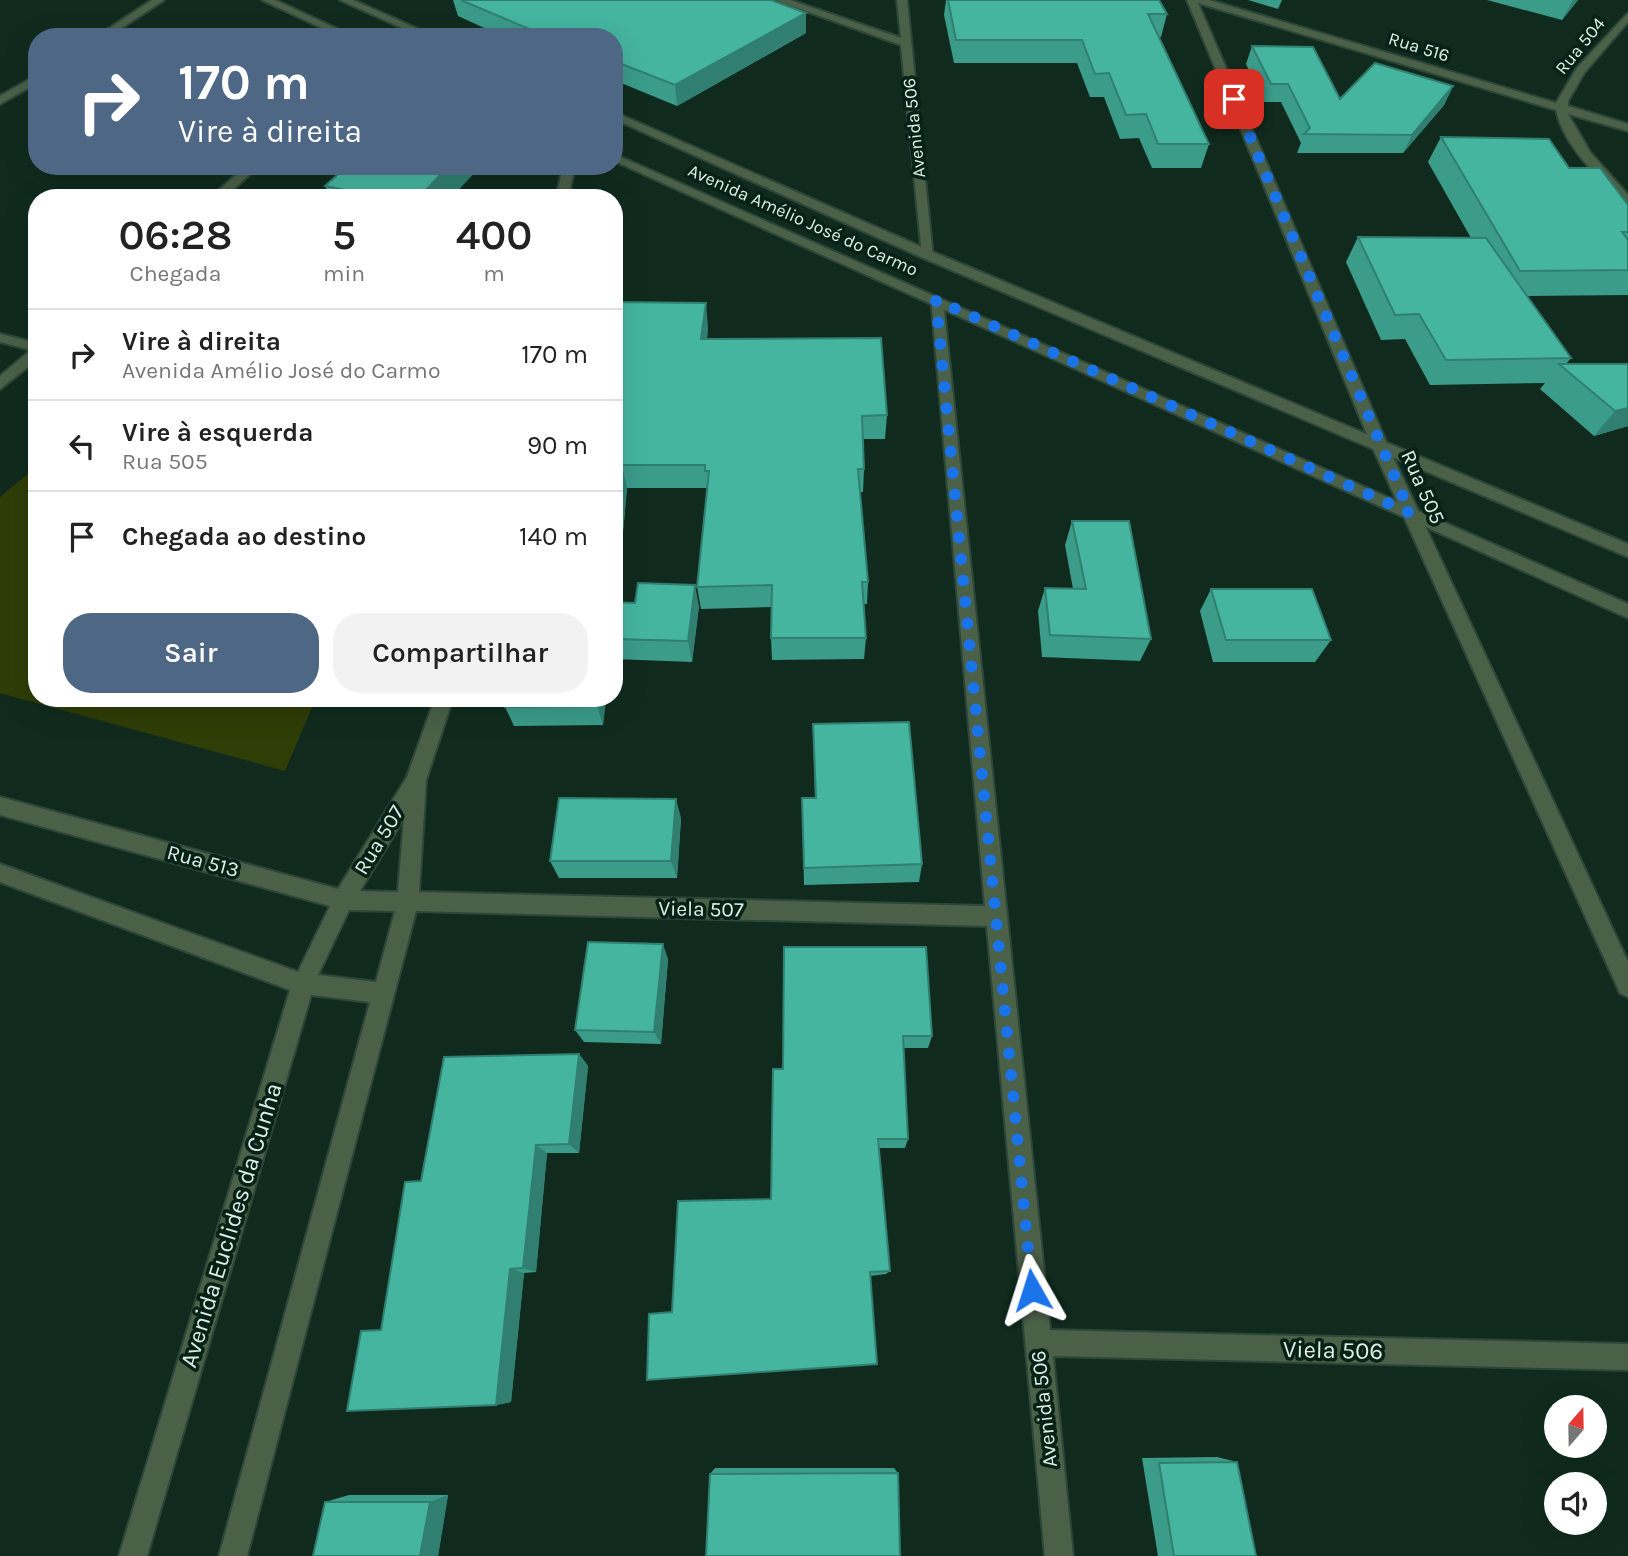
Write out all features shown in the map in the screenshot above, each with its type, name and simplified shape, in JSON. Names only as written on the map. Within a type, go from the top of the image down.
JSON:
[{"type":"street","points":[[115,28],[159,0]]},
{"type":"street","points":[[267,0],[330,28]]},
{"type":"street","points":[[345,0],[410,28]]},
{"type":"street","points":[[780,0],[906,43]]},
{"type":"street","name":"Avenida 506","points":[[902,0],[928,255]]},
{"type":"street","name":"Rua 505","points":[[1192,0],[1379,444],[1628,986]]},
{"type":"street","name":"Rua 516","points":[[1199,0],[1628,128]]},
{"type":"street","name":"Rua 504","points":[[1628,16],[1566,91],[1561,108],[1564,121],[1573,137],[1628,202]]},
{"type":"street","points":[[0,101],[28,84]]},
{"type":"street","name":"Avenida Amélio José do Carmo","points":[[623,119],[928,255],[1628,551]]},
{"type":"street","name":"Avenida Amélio José do Carmo","points":[[623,161],[1628,611]]},
{"type":"street","points":[[226,189],[243,175]]},
{"type":"street","name":"Avenida 506","points":[[936,300],[994,916],[1059,1556]]},
{"type":"street","points":[[0,338],[28,347]]},
{"type":"street","points":[[0,384],[28,358]]},
{"type":"street","name":"Rua 507","points":[[343,900],[416,780],[441,707]]},
{"type":"street","name":"Rua 507","points":[[408,902],[416,780]]},
{"type":"street","name":"Rua 513","points":[[0,806],[343,900],[408,902]]},
{"type":"street","points":[[0,873],[303,984],[383,993]]},
{"type":"street","name":"Avenida Euclides da Cunha","points":[[133,1556],[303,984],[343,900]]},
{"type":"street","points":[[233,1556],[408,902]]},
{"type":"street","name":"Viela 507","points":[[408,902],[994,916]]},
{"type":"street","name":"Viela 506","points":[[1037,1343],[1628,1357]]},
{"type":"green space","points":[[28,474],[28,701],[0,693],[0,497]]},
{"type":"green space","points":[[51,707],[312,707],[285,771]]},
{"type":"building","points":[[461,0],[771,0],[806,13],[675,85],[623,65],[623,28],[527,28]]},
{"type":"building","points":[[948,0],[1159,0],[1167,14],[1148,14],[1209,144],[1158,144],[1146,114],[1126,115],[1109,73],[1095,74],[1082,40],[956,40]]},
{"type":"building","points":[[1252,46],[1313,47],[1340,99],[1375,63],[1453,86],[1412,135],[1304,134],[1310,128],[1288,84],[1271,84]]},
{"type":"building","points":[[1441,137],[1549,139],[1569,168],[1600,168],[1628,205],[1628,232],[1622,232],[1628,240],[1628,270],[1520,271]]},
{"type":"building","points":[[337,175],[440,175],[427,189],[340,189],[325,186]]},
{"type":"building","points":[[1358,237],[1486,238],[1571,358],[1446,360],[1419,314],[1395,315]]},
{"type":"building","points":[[623,302],[706,303],[701,339],[881,338],[887,415],[862,416],[864,469],[858,469],[868,582],[862,582],[866,638],[771,638],[772,585],[697,587],[709,471],[705,471],[705,465],[623,465]]},
{"type":"building","points":[[1559,364],[1628,364],[1628,408],[1615,411]]},
{"type":"building","points":[[1072,521],[1129,521],[1151,639],[1050,635],[1045,588],[1086,589]]},
{"type":"building","points":[[638,583],[695,585],[688,641],[623,639],[623,602],[635,603]]},
{"type":"building","points":[[1211,589],[1312,589],[1331,640],[1226,640]]},
{"type":"building","points":[[909,722],[922,864],[804,868],[802,798],[816,798],[813,724]]},
{"type":"building","points":[[559,798],[676,799],[671,861],[550,861]]},
{"type":"building","points":[[588,942],[663,944],[654,1032],[575,1030]]},
{"type":"building","points":[[784,947],[926,947],[932,1036],[903,1036],[908,1139],[878,1139],[890,1271],[870,1272],[877,1364],[647,1380],[649,1314],[672,1312],[678,1201],[771,1199],[773,1069],[783,1069]]},
{"type":"building","points":[[579,1054],[569,1144],[536,1145],[523,1268],[510,1269],[496,1405],[347,1411],[361,1331],[381,1330],[405,1182],[421,1181],[444,1057]]},
{"type":"building","points":[[1237,1462],[1256,1556],[1174,1556],[1159,1463]]},
{"type":"building","points":[[898,1473],[900,1556],[706,1556],[710,1474]]},
{"type":"building","points":[[325,1502],[430,1502],[420,1556],[313,1556]]},
{"type":"route","points":[[1032,1290],[936,300],[1410,513],[1234,99]]}]
